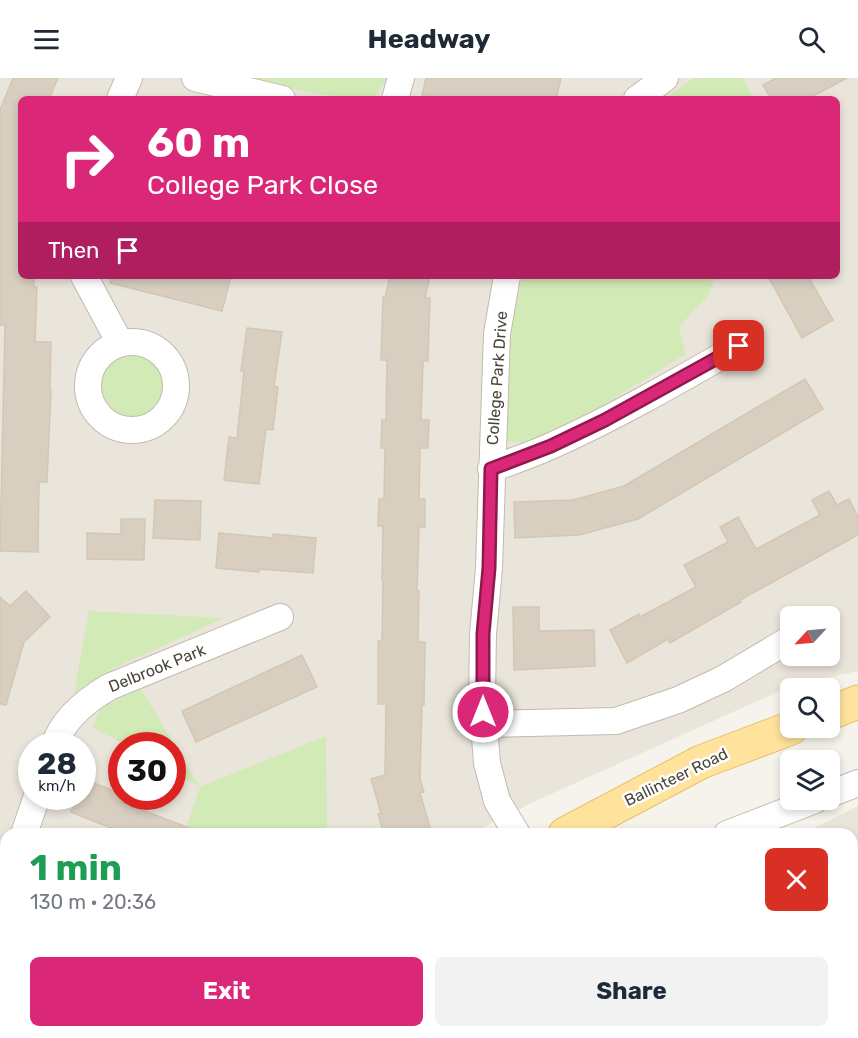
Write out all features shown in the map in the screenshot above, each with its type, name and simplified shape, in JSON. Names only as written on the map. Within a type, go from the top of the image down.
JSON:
[{"type":"main road","points":[[840,709],[858,702]]},
{"type":"main road","name":"Ballinteer Road","points":[[576,828],[701,762],[780,732]]},
{"type":"street","points":[[121,96],[129,78]]},
{"type":"street","points":[[195,78],[270,96]]},
{"type":"street","points":[[396,96],[401,78]]},
{"type":"street","points":[[641,96],[665,78]]},
{"type":"street","points":[[86,279],[120,343]]},
{"type":"street","name":"College Park Drive","points":[[506,279],[497,334],[489,568],[483,634],[483,724],[487,763],[497,801],[513,828]]},
{"type":"street","points":[[491,469],[551,446],[605,420],[739,346]]},
{"type":"street","name":"Delbrook Park","points":[[62,732],[76,711],[109,687],[280,616]]},
{"type":"street","points":[[483,724],[616,721],[678,700],[723,680],[780,645]]},
{"type":"street","points":[[840,790],[858,783]]},
{"type":"street","points":[[26,828],[32,810]]},
{"type":"street","points":[[743,828],[789,810]]},
{"type":"shaded area","points":[[0,78],[858,78],[858,671],[826,678],[780,678],[780,691],[529,804],[482,828],[0,828]]},
{"type":"shaded area","points":[[858,806],[858,828],[814,828]]},
{"type":"green space","points":[[245,78],[388,78],[375,96],[336,96]]},
{"type":"green space","points":[[694,78],[743,78],[752,96],[668,96]]},
{"type":"green space","points":[[522,279],[714,279],[709,294],[679,327],[686,354],[597,409],[525,443],[509,442],[501,431],[514,310]]},
{"type":"green space","points":[[138,350],[157,360],[165,372],[167,386],[165,400],[157,412],[145,420],[124,422],[105,412],[97,400],[95,379],[105,360],[117,352]]},
{"type":"green space","points":[[89,611],[224,618],[112,669],[74,693]]},
{"type":"green space","points":[[141,689],[167,732],[108,732],[108,736],[92,727],[103,706]]},
{"type":"green space","points":[[326,736],[327,828],[186,828],[200,787]]},
{"type":"green space","points":[[186,764],[199,786],[186,779]]},
{"type":"building","points":[[13,78],[58,78],[50,96],[18,96],[18,279],[34,279],[34,287],[37,287],[35,342],[51,342],[47,482],[39,482],[38,552],[0,551],[5,325],[0,325],[0,110]]},
{"type":"building","points":[[426,78],[561,78],[557,96],[422,95]]},
{"type":"building","points":[[776,78],[847,78],[813,96],[769,96],[763,85]]},
{"type":"building","points":[[111,279],[230,279],[222,311],[110,283]]},
{"type":"building","points":[[389,279],[429,279],[425,298],[430,298],[428,361],[423,361],[421,420],[429,420],[428,448],[420,448],[419,499],[425,499],[425,527],[419,527],[417,591],[419,591],[418,642],[425,642],[420,779],[424,792],[420,793],[430,828],[382,828],[378,814],[381,813],[371,779],[385,775],[386,704],[378,704],[378,641],[382,641],[383,526],[378,526],[379,499],[384,499],[385,448],[381,448],[382,420],[386,420],[387,360],[381,360],[383,297],[385,298]]},
{"type":"building","points":[[770,279],[810,279],[833,320],[802,338]]},
{"type":"building","points":[[247,328],[282,332],[274,386],[278,387],[273,430],[266,429],[259,484],[224,480],[229,437],[237,438],[244,371],[241,371]]},
{"type":"building","points":[[805,379],[823,409],[638,519],[579,535],[515,538],[514,502],[573,500],[624,486]]},
{"type":"building","points":[[829,491],[837,505],[849,499],[858,517],[858,535],[740,600],[741,602],[670,643],[668,639],[627,663],[610,630],[696,587],[684,565],[728,542],[720,527],[738,517],[756,549],[820,515],[812,500]]},
{"type":"building","points":[[155,500],[201,501],[200,540],[153,538]]},
{"type":"building","points":[[121,519],[145,519],[144,560],[87,559],[87,533],[121,534]]},
{"type":"building","points":[[219,533],[273,538],[273,534],[316,538],[313,573],[216,568]]},
{"type":"building","points":[[26,591],[50,617],[24,642],[6,705],[0,704],[0,597],[10,606]]},
{"type":"building","points":[[513,607],[539,607],[539,631],[594,630],[595,666],[514,670]]},
{"type":"building","points":[[302,655],[317,687],[196,742],[182,711]]},
{"type":"building","points":[[96,784],[108,788],[108,810],[142,810],[189,828],[111,828],[71,812],[72,810],[96,810]]},
{"type":"route","points":[[483,712],[483,634],[489,568],[491,469],[551,446],[605,420],[739,346]]}]
